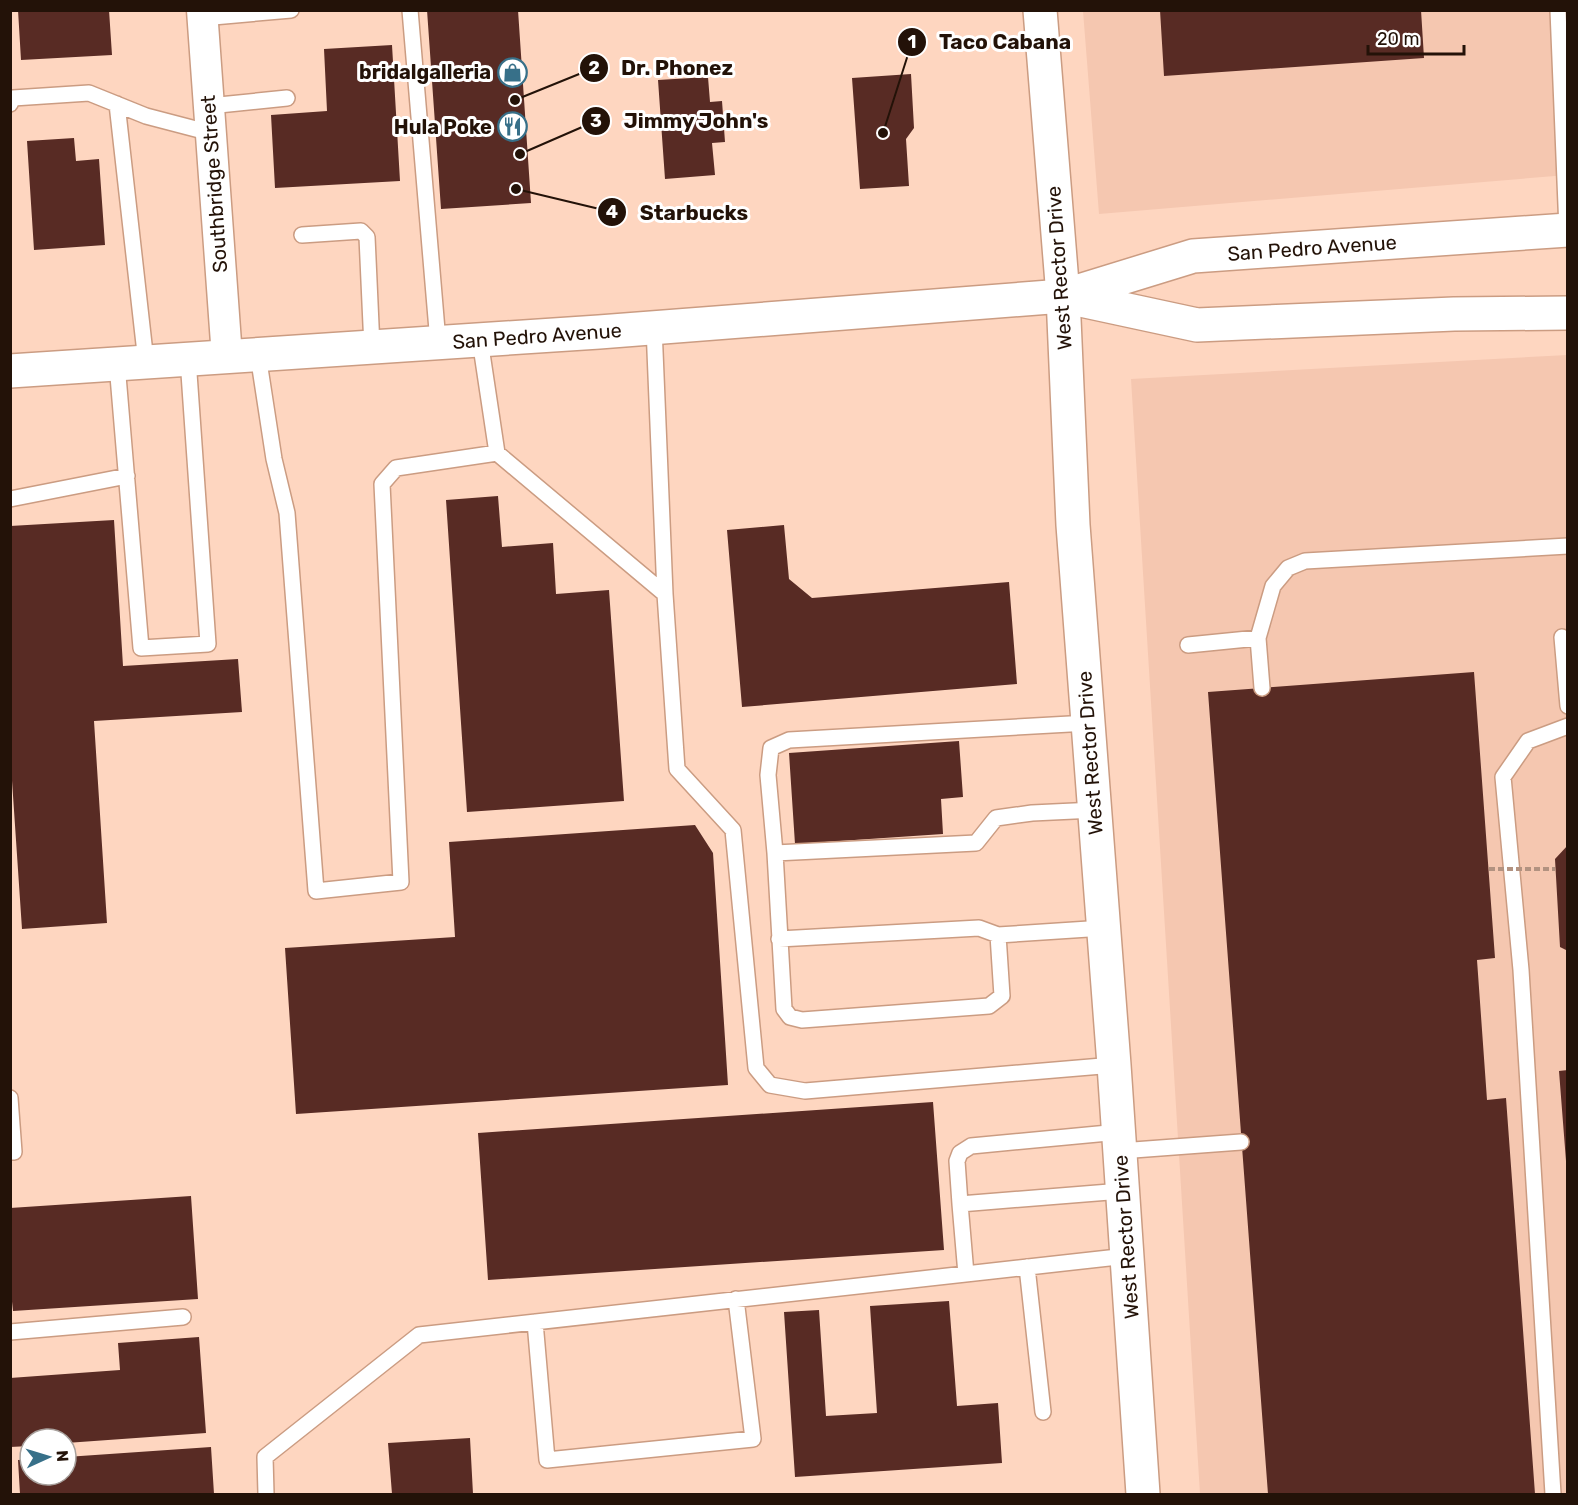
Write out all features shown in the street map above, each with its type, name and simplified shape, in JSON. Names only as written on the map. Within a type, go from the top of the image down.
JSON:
[{"type":"main road","name":"West Rector Drive","points":[[1040,10],[1063,296],[1073,525],[1114,1065],[1143,1494]]},
{"type":"main road","name":"San Pedro Avenue","points":[[10,371],[654,327],[1063,296],[1193,256],[1568,230]]},
{"type":"main road","name":"San Pedro Avenue","points":[[1063,296],[1197,325],[1454,314],[1568,313]]},
{"type":"street","name":"Southbridge Street","points":[[202,14],[210,120],[242,356]]},
{"type":"lane","points":[[202,14],[291,10]]},
{"type":"lane","points":[[410,10],[438,342]]},
{"type":"lane","points":[[1558,10],[1568,230]]},
{"type":"lane","points":[[10,104],[13,98],[89,93],[146,116],[210,120],[287,98]]},
{"type":"lane","points":[[117,104],[132,363],[127,476],[141,648],[208,644],[188,360]]},
{"type":"lane","points":[[302,235],[361,231],[367,237],[372,347]]},
{"type":"lane","points":[[654,327],[665,594],[678,769],[733,830],[756,1068],[770,1085],[805,1091],[1114,1065]]},
{"type":"lane","points":[[480,339],[497,453],[665,594]]},
{"type":"lane","points":[[242,356],[288,513],[316,891],[401,882],[382,484],[396,468],[497,453]]},
{"type":"lane","points":[[10,499],[127,476]]},
{"type":"lane","points":[[1262,688],[1258,638],[1273,586],[1288,568],[1305,561],[1568,546]]},
{"type":"lane","points":[[1562,637],[1568,706]]},
{"type":"lane","points":[[1188,645],[1258,638]]},
{"type":"lane","points":[[998,935],[1002,996],[989,1006],[802,1020],[790,1017],[784,1009],[779,939],[768,775],[771,748],[789,740],[1088,723]]},
{"type":"lane","points":[[1553,1494],[1521,970],[1503,777],[1528,741],[1568,726]]},
{"type":"lane","points":[[775,853],[976,843],[996,818],[1032,813],[1095,810]]},
{"type":"lane","points":[[779,939],[980,928],[998,935],[1104,928]]},
{"type":"lane","points":[[10,1098],[14,1152],[10,1152]]},
{"type":"lane","points":[[966,1274],[957,1161],[960,1153],[971,1146],[1119,1142],[1241,1142]]},
{"type":"lane","points":[[960,1204],[1122,1191]]},
{"type":"lane","points":[[266,1494],[265,1457],[419,1335],[1127,1256]]},
{"type":"lane","points":[[1027,1267],[1043,1412]]},
{"type":"lane","points":[[535,1322],[547,1460],[753,1439],[736,1299]]},
{"type":"lane","points":[[10,1332],[183,1317]]},
{"type":"path","points":[[1489,869],[1556,868]]},
{"type":"shaded area","points":[[1083,11],[1567,11],[1567,175],[1099,214]]},
{"type":"shaded area","points":[[1567,355],[1567,1494],[1200,1494],[1131,379]]},
{"type":"building","points":[[18,10],[109,10],[112,55],[21,60]]},
{"type":"building","points":[[427,10],[518,10],[531,203],[441,209]]},
{"type":"building","points":[[1160,10],[1421,10],[1424,58],[1164,76]]},
{"type":"building","points":[[392,45],[400,181],[275,188],[271,115],[327,111],[324,49]]},
{"type":"building","points":[[911,74],[914,128],[906,139],[909,186],[860,189],[852,78]]},
{"type":"building","points":[[708,77],[710,102],[722,101],[725,142],[712,143],[715,175],[665,179],[658,80]]},
{"type":"building","points":[[74,138],[76,161],[99,159],[105,245],[34,250],[27,141]]},
{"type":"building","points":[[498,496],[502,547],[553,543],[556,594],[609,590],[624,801],[467,812],[446,500]]},
{"type":"building","points":[[114,520],[123,666],[238,659],[242,712],[94,721],[107,923],[22,929],[10,751],[10,526]]},
{"type":"building","points":[[784,525],[789,579],[812,598],[1009,582],[1017,684],[742,707],[727,530]]},
{"type":"building","points":[[1474,672],[1495,958],[1477,960],[1487,1100],[1506,1098],[1535,1494],[1268,1494],[1208,692]]},
{"type":"building","points":[[959,741],[963,797],[941,799],[943,834],[795,844],[789,753]]},
{"type":"building","points":[[695,825],[713,853],[728,1085],[296,1114],[285,948],[455,937],[449,842]]},
{"type":"building","points":[[1568,845],[1568,951],[1560,947],[1555,859]]},
{"type":"building","points":[[1568,1070],[1568,1161],[1566,1161],[1559,1071]]},
{"type":"building","points":[[933,1102],[944,1250],[488,1280],[478,1133]]},
{"type":"building","points":[[191,1196],[198,1299],[13,1311],[10,1283],[10,1208]]},
{"type":"building","points":[[949,1301],[957,1406],[998,1403],[1002,1463],[795,1477],[784,1312],[819,1310],[826,1416],[877,1413],[870,1306]]},
{"type":"building","points":[[199,1337],[206,1433],[78,1442],[78,1427],[18,1427],[18,1447],[10,1447],[10,1378],[120,1370],[118,1343]]},
{"type":"building","points":[[470,1438],[473,1494],[392,1494],[388,1443]]},
{"type":"building","points":[[211,1447],[214,1494],[20,1494],[20,1487],[78,1487],[78,1456]]},
{"type":"place","name":"bridalgalleria","points":[[512,72]]},
{"type":"place","name":"Dr. Phonez","points":[[515,100]]},
{"type":"place","name":"Hula Poke","points":[[513,127]]},
{"type":"place","name":"Taco Cabana","points":[[883,133]]},
{"type":"place","name":"Jimmy John's","points":[[520,154]]},
{"type":"place","name":"Starbucks","points":[[516,189]]}]
